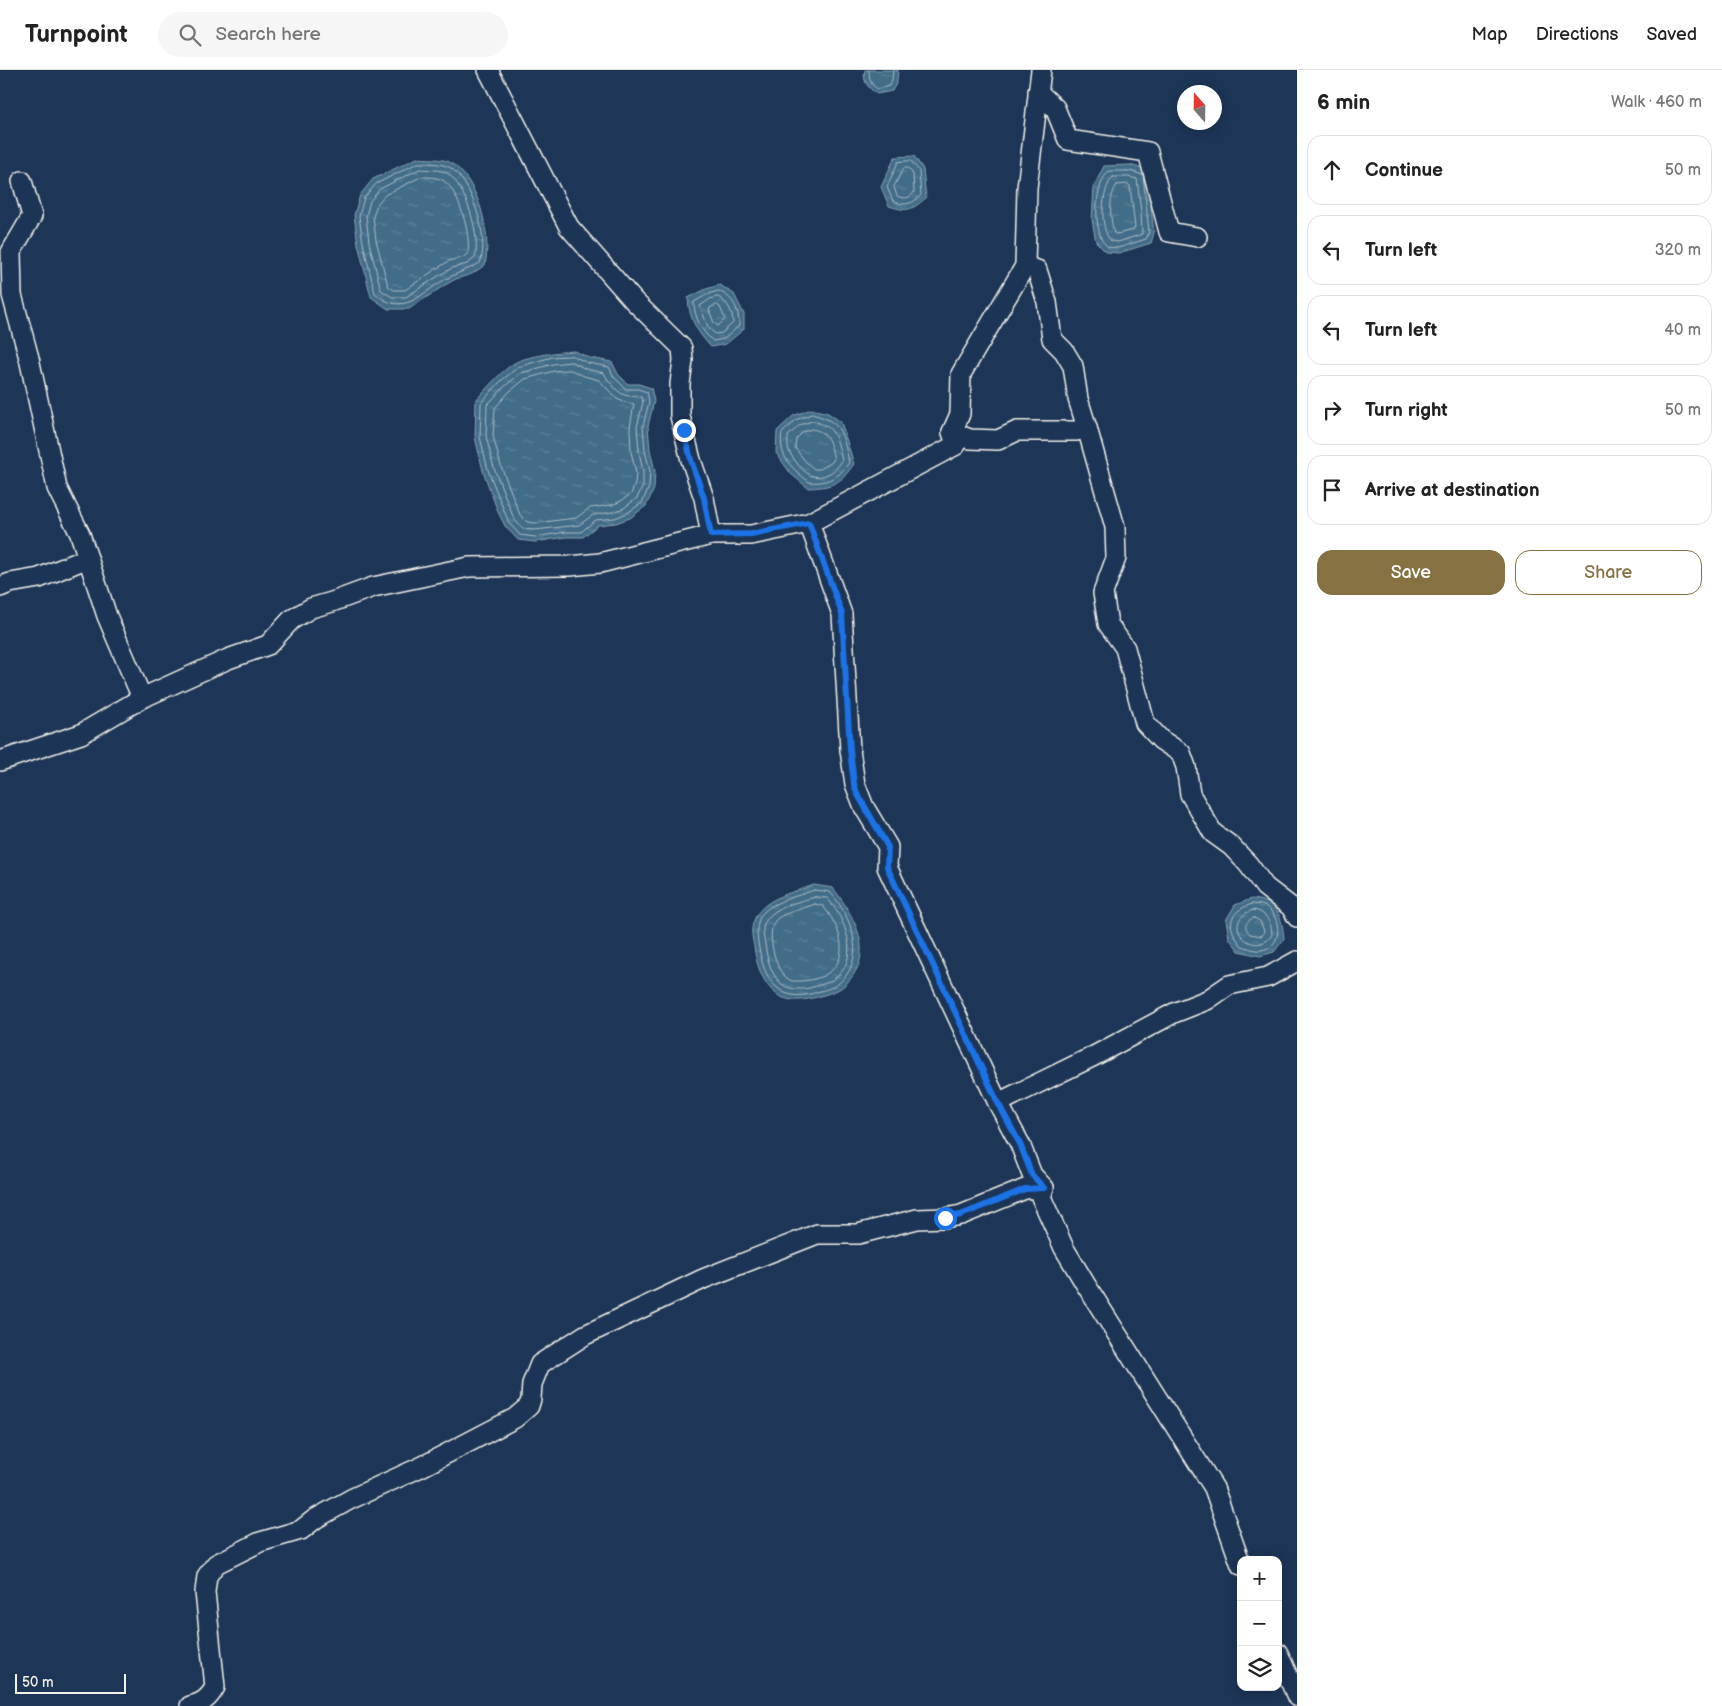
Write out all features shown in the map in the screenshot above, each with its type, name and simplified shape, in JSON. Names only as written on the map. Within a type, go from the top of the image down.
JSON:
[{"type":"street","points":[[488,70],[569,227],[634,301],[682,348],[680,416],[691,460],[704,498],[711,535]]},
{"type":"street","points":[[0,761],[81,734],[142,698],[228,659],[268,645],[291,620],[311,608],[373,587],[469,567],[570,566],[600,563],[711,535],[751,534],[809,523],[956,445],[952,432],[960,414],[960,374],[1025,266],[1027,188],[1041,70]]},
{"type":"street","points":[[1038,92],[1055,108],[1068,140],[1148,152],[1169,232],[1197,237]]},
{"type":"street","points":[[22,181],[32,216],[10,252],[12,294],[29,358],[57,488],[80,534],[106,616],[142,698]]},
{"type":"street","points":[[1025,266],[1037,270],[1047,302],[1052,339],[1064,351],[1073,366],[1078,400],[1115,527],[1116,558],[1104,593],[1108,624],[1125,648],[1145,723],[1160,740],[1180,753],[1186,768],[1190,794],[1213,832],[1231,846],[1265,887],[1290,907],[1297,917]]},
{"type":"street","points":[[952,432],[970,439],[998,440],[1017,431],[1077,432],[1087,428]]},
{"type":"street","points":[[809,523],[842,614],[850,750],[854,784],[857,793],[888,847],[887,867],[998,1103],[1020,1144],[1032,1175],[1044,1188]]},
{"type":"street","points":[[0,587],[10,583],[39,578],[88,558]]},
{"type":"street","points":[[998,1103],[1094,1056],[1174,1012],[1207,1000],[1229,986],[1268,977],[1297,961]]},
{"type":"street","points":[[1044,1188],[1040,1197],[1064,1248],[1214,1488],[1238,1556]]},
{"type":"street","points":[[190,1706],[210,1697],[215,1687],[205,1592],[207,1576],[216,1564],[260,1542],[301,1530],[315,1519],[351,1499],[423,1466],[515,1418],[529,1406],[532,1399],[532,1384],[540,1364],[585,1336],[697,1281],[817,1234],[858,1234],[918,1219],[945,1218],[961,1215],[1025,1189],[1044,1188]]},
{"type":"street","points":[[1282,1662],[1297,1697]]},
{"type":"water","points":[[865,70],[898,70],[897,82],[892,91],[877,94],[874,92],[865,81]]},
{"type":"water","points":[[914,156],[923,169],[926,198],[916,206],[905,210],[889,206],[881,187],[895,157]]},
{"type":"water","points":[[417,158],[448,161],[461,171],[469,182],[476,195],[485,224],[487,253],[485,265],[472,274],[445,285],[409,309],[388,309],[371,297],[358,244],[354,215],[360,195],[373,179]]},
{"type":"water","points":[[1130,165],[1147,170],[1154,233],[1151,243],[1119,253],[1106,252],[1096,242],[1092,220],[1094,186],[1104,166]]},
{"type":"water","points":[[720,285],[734,294],[744,314],[744,329],[726,344],[711,347],[695,325],[690,312],[688,298],[706,289]]},
{"type":"water","points":[[574,351],[590,358],[612,362],[618,374],[628,384],[639,384],[651,388],[654,401],[648,426],[650,450],[655,471],[654,489],[646,506],[630,518],[616,523],[598,525],[583,537],[566,537],[535,542],[518,540],[505,526],[483,471],[475,437],[476,400],[500,374],[516,362],[552,353]]},
{"type":"water","points":[[811,409],[828,413],[841,422],[854,464],[840,480],[824,487],[808,488],[791,474],[776,453],[777,431],[793,416]]},
{"type":"water","points":[[814,885],[833,888],[843,902],[859,936],[861,958],[852,977],[838,990],[809,999],[791,1000],[773,992],[761,974],[755,953],[752,928],[760,910],[767,904],[785,894]]},
{"type":"water","points":[[1251,899],[1267,903],[1280,916],[1284,939],[1274,952],[1260,956],[1239,951],[1229,938],[1226,920],[1235,905]]},
{"type":"route","points":[[684,430],[691,460],[704,498],[711,535],[751,534],[809,523],[842,614],[850,750],[854,784],[857,793],[888,847],[887,867],[998,1103],[1020,1144],[1032,1175],[1044,1188],[1025,1189],[961,1215],[945,1218]]}]
